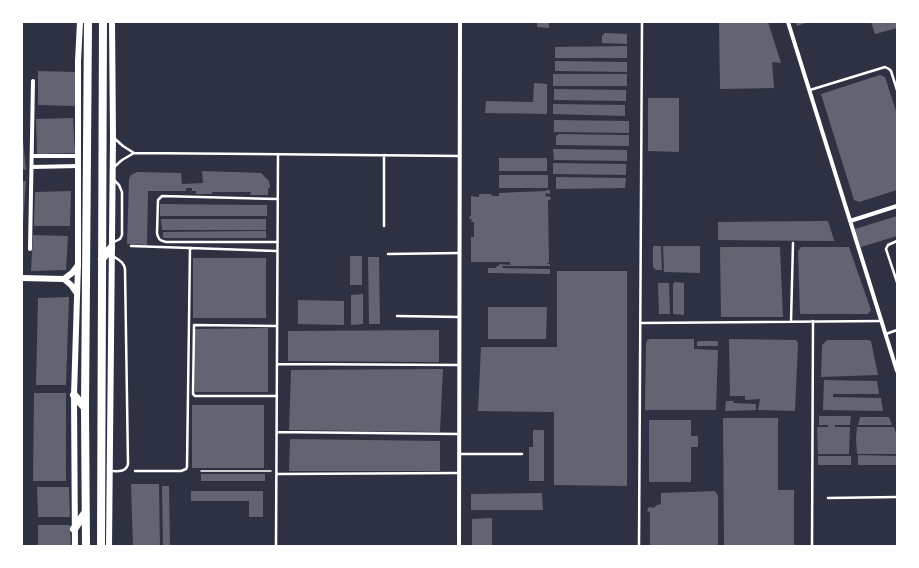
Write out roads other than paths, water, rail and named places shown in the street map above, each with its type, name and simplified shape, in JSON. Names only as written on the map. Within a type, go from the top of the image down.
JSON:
[{"type":"main road","points":[[86,546],[85,408],[88,22]]},
{"type":"main road","points":[[101,546],[103,22]]},
{"type":"main road","points":[[102,260],[111,249]]},
{"type":"main road","points":[[74,395],[85,408]]},
{"type":"main road","points":[[74,530],[86,512]]},
{"type":"street","points":[[74,546],[74,395],[78,265],[78,61],[80,22]]},
{"type":"street","points":[[109,546],[113,137],[112,22]]},
{"type":"street","points":[[459,546],[460,22]]},
{"type":"street","points":[[788,22],[897,371]]},
{"type":"street","points":[[30,249],[33,82]]},
{"type":"street","points":[[32,156],[78,156]]},
{"type":"street","points":[[32,167],[78,166]]},
{"type":"street","points":[[850,221],[897,206]]},
{"type":"street","points":[[22,278],[64,279],[72,273],[78,265]]},
{"type":"street","points":[[64,279],[77,293]]},
{"type":"lane","points":[[639,546],[642,22]]},
{"type":"lane","points":[[810,90],[885,67],[890,69],[897,90]]},
{"type":"lane","points":[[113,137],[134,153]]},
{"type":"lane","points":[[112,169],[122,160],[134,153],[460,156]]},
{"type":"lane","points":[[276,546],[278,154]]},
{"type":"lane","points":[[384,155],[384,226]]},
{"type":"lane","points":[[110,471],[124,470],[128,464],[125,269],[124,264],[111,249],[121,237],[122,192],[119,185],[112,178]]},
{"type":"lane","points":[[278,199],[162,196],[158,200],[157,233],[158,237],[163,242],[278,242]]},
{"type":"lane","points":[[897,241],[888,245],[886,249],[897,282]]},
{"type":"lane","points":[[791,322],[793,243]]},
{"type":"lane","points":[[131,246],[277,251]]},
{"type":"lane","points":[[135,471],[181,471],[187,467],[190,248]]},
{"type":"lane","points":[[388,254],[459,253]]},
{"type":"lane","points":[[397,316],[459,317]]},
{"type":"lane","points":[[641,323],[882,320]]},
{"type":"lane","points":[[812,546],[813,321]]},
{"type":"lane","points":[[277,326],[195,325],[193,386],[193,395],[195,396],[277,396]]},
{"type":"lane","points":[[886,334],[897,330]]},
{"type":"lane","points":[[277,364],[459,365]]},
{"type":"lane","points":[[277,432],[459,434]]},
{"type":"lane","points":[[459,454],[522,454]]},
{"type":"lane","points":[[277,473],[459,473]]},
{"type":"lane","points":[[828,498],[897,497]]}]
